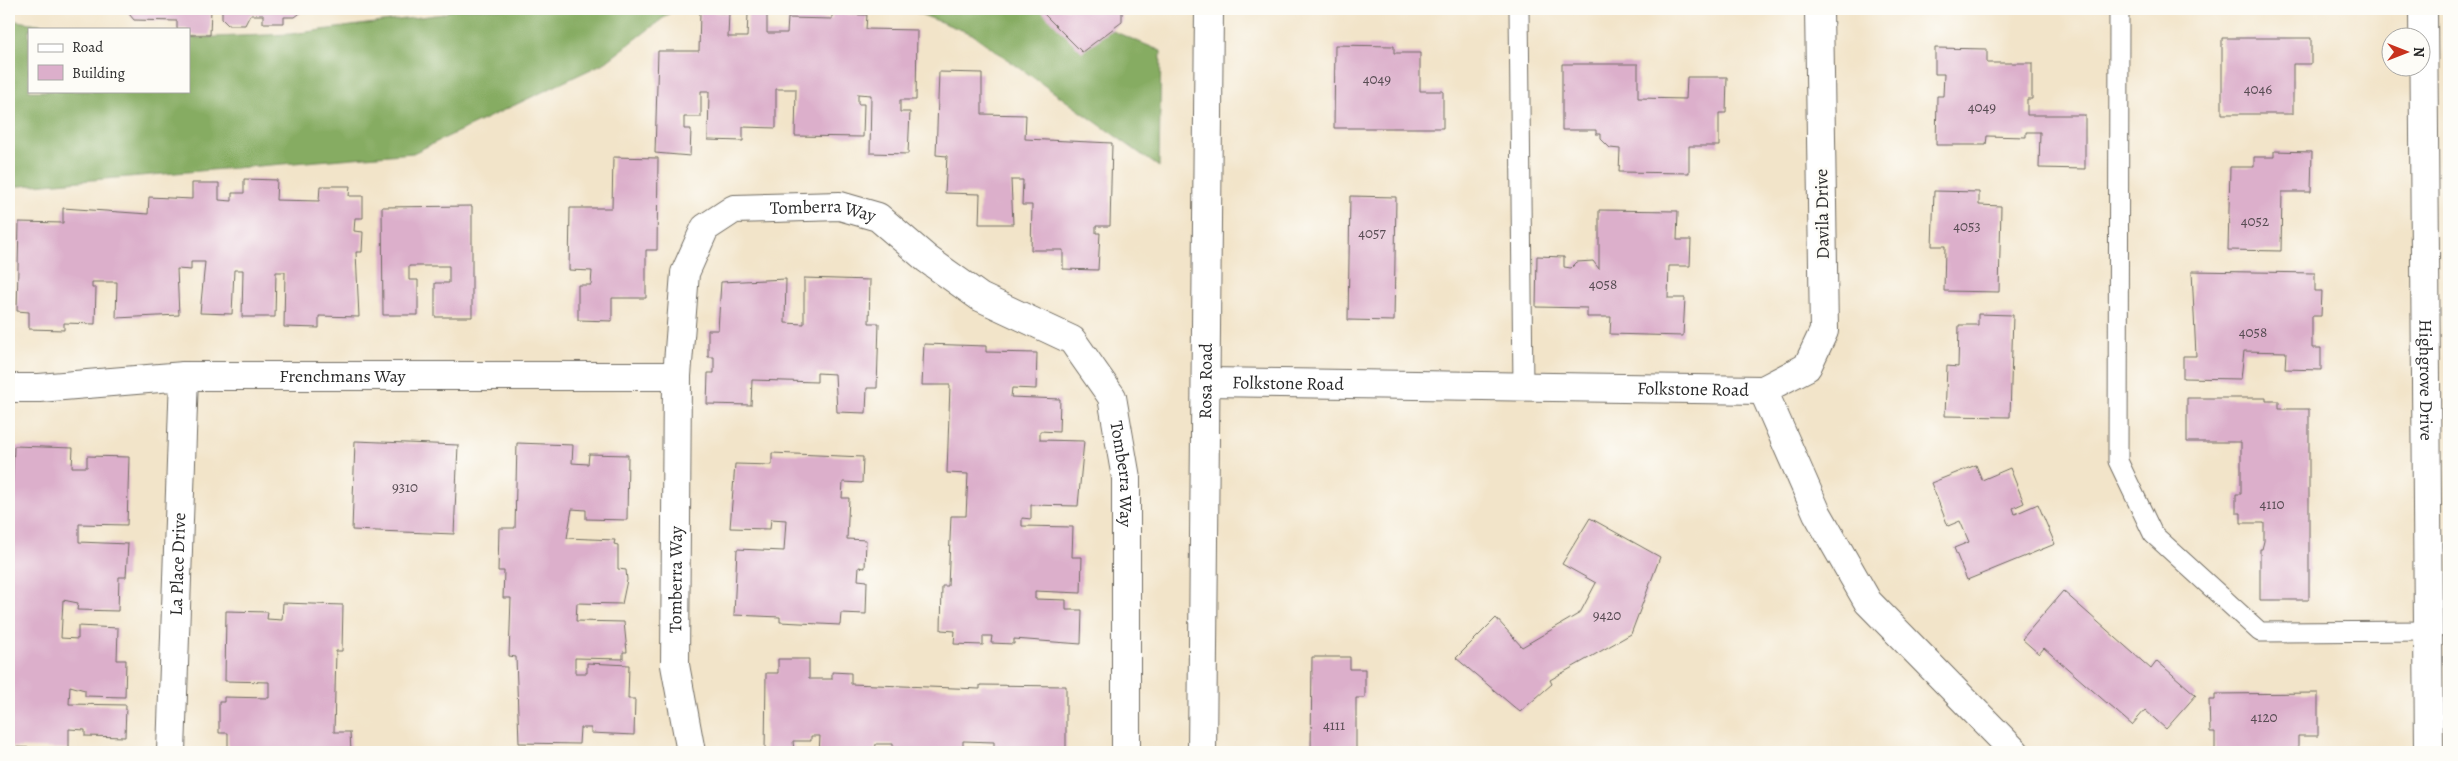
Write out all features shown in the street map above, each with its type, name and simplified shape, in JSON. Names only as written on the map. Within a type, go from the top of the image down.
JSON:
[{"type":"street","name":"Rosa Road","points":[[1202,752],[1207,382],[1209,9]]},
{"type":"street","name":"Davila Drive","points":[[1763,390],[1807,367],[1824,331],[1819,9]]},
{"type":"street","name":"Highgrove Drive","points":[[2423,9],[2429,752]]},
{"type":"street","name":"Tomberra Way","points":[[691,752],[675,665],[677,376],[685,273],[705,228],[734,209],[840,206],[878,217],[927,259],[980,297],[1072,340],[1112,397],[1126,478],[1126,752]]},
{"type":"street","name":"Frenchmans Way","points":[[9,388],[39,388],[184,376],[677,376]]},
{"type":"street","name":"La Place Drive","points":[[171,752],[184,376]]},
{"type":"street","name":"Folkstone Road","points":[[1207,382],[1763,390],[1817,513],[1868,602],[2015,752]]},
{"type":"lane","points":[[1519,9],[1522,386]]},
{"type":"lane","points":[[2119,9],[2118,461],[2153,534],[2260,632],[2428,631]]},
{"type":"green space","points":[[454,9],[675,9],[606,62],[413,153],[9,187],[9,20],[66,28],[28,28],[28,92],[190,92],[190,38],[291,34],[443,14]]},
{"type":"green space","points":[[907,9],[1060,9],[1161,51],[1159,167],[972,34]]},
{"type":"building","points":[[125,9],[211,9],[210,35],[190,35],[190,28],[177,28],[177,21],[134,20]]},
{"type":"building","points":[[222,9],[303,9],[303,11],[295,17],[284,17],[284,23],[263,23],[263,15],[250,15],[245,25],[228,25],[222,19]]},
{"type":"building","points":[[1039,9],[1122,9],[1122,22],[1082,52]]},
{"type":"building","points":[[700,12],[729,13],[728,37],[747,37],[748,14],[767,14],[767,33],[787,33],[788,18],[832,19],[832,14],[867,15],[866,29],[917,30],[916,100],[900,100],[900,112],[910,112],[908,154],[870,153],[871,95],[858,94],[858,104],[864,104],[863,137],[795,136],[796,89],[776,89],[776,128],[743,127],[743,141],[708,140],[709,91],[701,91],[701,117],[684,117],[684,129],[691,129],[690,156],[655,153],[658,51],[699,51]]},
{"type":"building","points":[[2222,38],[2311,38],[2311,64],[2293,64],[2293,114],[2222,114]]},
{"type":"building","points":[[1335,45],[1394,46],[1394,53],[1420,53],[1420,91],[1443,91],[1443,128],[1334,128]]},
{"type":"building","points":[[1935,48],[1987,49],[1987,63],[2032,63],[2032,99],[2027,99],[2027,115],[2085,115],[2085,169],[2039,168],[2040,132],[2026,132],[2026,137],[1987,136],[1986,145],[1936,145],[1937,96],[1943,96],[1944,74],[1935,74]]},
{"type":"building","points":[[1562,64],[1638,64],[1638,98],[1686,99],[1687,77],[1727,77],[1726,113],[1719,113],[1719,146],[1689,146],[1689,173],[1619,172],[1620,149],[1610,148],[1601,139],[1601,134],[1596,134],[1596,130],[1562,130]]},
{"type":"building","points":[[939,72],[982,73],[982,114],[1026,115],[1025,139],[1112,143],[1110,226],[1096,226],[1096,233],[1100,233],[1098,270],[1063,269],[1063,250],[1031,250],[1032,205],[1022,205],[1023,180],[1011,180],[1013,224],[979,224],[980,194],[945,193],[947,156],[936,155]]},
{"type":"building","points":[[2274,151],[2312,152],[2311,192],[2282,192],[2281,251],[2228,250],[2230,167],[2254,167],[2254,157],[2274,157]]},
{"type":"building","points":[[613,157],[658,158],[657,250],[646,250],[646,298],[612,298],[612,321],[578,320],[578,285],[591,285],[592,271],[569,270],[570,208],[612,208]]},
{"type":"building","points":[[244,179],[277,180],[276,200],[319,201],[320,186],[350,186],[349,196],[363,196],[363,218],[355,218],[354,231],[363,232],[362,252],[356,252],[359,317],[319,316],[319,328],[284,327],[285,272],[276,272],[275,317],[242,317],[243,270],[234,270],[232,314],[200,313],[205,262],[191,262],[191,270],[177,269],[179,315],[116,318],[117,282],[92,282],[92,288],[96,288],[95,324],[64,323],[64,330],[29,329],[29,312],[17,311],[19,222],[63,223],[63,208],[148,214],[149,197],[192,199],[192,183],[219,183],[219,200],[232,201],[232,193],[244,193]]},
{"type":"building","points":[[1934,191],[1979,192],[1979,205],[2001,206],[1999,292],[1944,291],[1945,246],[1932,246]]},
{"type":"building","points":[[1350,196],[1396,197],[1394,321],[1348,320]]},
{"type":"building","points":[[472,206],[472,317],[435,317],[435,283],[449,283],[449,266],[409,266],[409,280],[418,280],[418,315],[383,315],[382,207]]},
{"type":"building","points":[[1599,210],[1678,211],[1677,240],[1691,240],[1690,266],[1669,266],[1668,298],[1685,298],[1683,336],[1610,334],[1611,317],[1587,317],[1587,308],[1536,307],[1537,256],[1564,257],[1564,267],[1571,268],[1577,262],[1593,261],[1599,269]]},
{"type":"building","points":[[2192,271],[2315,273],[2315,291],[2322,291],[2321,316],[2312,316],[2312,348],[2321,348],[2321,370],[2285,369],[2286,352],[2244,351],[2241,379],[2183,378],[2183,356],[2196,356]]},
{"type":"building","points":[[804,278],[870,280],[869,323],[879,323],[877,388],[867,388],[866,413],[837,412],[835,374],[817,373],[817,382],[752,380],[751,405],[707,404],[708,373],[714,373],[714,357],[708,357],[708,330],[718,330],[721,282],[786,279],[785,323],[804,324]]},
{"type":"building","points":[[1978,314],[2013,315],[2010,417],[1945,416],[1947,366],[1958,367],[1959,325],[1978,325]]},
{"type":"building","points":[[924,344],[986,346],[986,352],[1037,353],[1036,389],[1012,388],[1011,397],[1060,399],[1059,432],[1040,431],[1040,440],[1084,441],[1078,506],[1031,505],[1031,519],[1022,518],[1022,526],[1073,527],[1072,557],[1082,557],[1081,593],[1035,591],[1035,599],[1066,600],[1066,610],[1082,610],[1081,644],[1014,639],[1014,644],[991,643],[992,636],[983,636],[983,645],[954,644],[955,631],[941,630],[942,586],[948,586],[951,516],[966,516],[968,474],[947,473],[950,385],[922,385]]},
{"type":"building","points":[[2187,398],[2266,398],[2266,401],[2279,401],[2279,409],[2309,409],[2309,600],[2260,600],[2260,549],[2262,549],[2264,541],[2264,523],[2241,523],[2241,513],[2236,513],[2236,494],[2241,494],[2241,442],[2187,442]]},
{"type":"building","points":[[355,441],[458,445],[454,534],[352,530]]},
{"type":"building","points":[[517,443],[573,445],[572,463],[588,464],[589,454],[628,455],[627,520],[586,519],[586,510],[572,509],[567,538],[615,540],[614,544],[618,545],[618,569],[626,570],[627,580],[622,604],[577,603],[576,621],[624,622],[627,652],[623,652],[623,659],[575,658],[575,673],[587,673],[587,663],[629,665],[628,699],[635,699],[634,735],[591,733],[591,728],[580,728],[579,744],[519,743],[516,657],[509,656],[511,598],[503,598],[504,571],[498,571],[499,528],[515,528]]},
{"type":"building","points":[[14,446],[73,448],[72,467],[87,467],[87,456],[129,457],[127,525],[79,524],[79,542],[128,544],[126,577],[119,577],[118,611],[77,610],[78,603],[63,600],[61,638],[78,639],[78,626],[118,628],[117,660],[126,660],[125,697],[85,696],[85,690],[70,686],[69,704],[126,705],[125,737],[85,736],[85,730],[69,729],[69,749],[9,747],[11,661],[9,661],[9,574]]},
{"type":"building","points":[[772,453],[863,457],[862,483],[843,482],[842,498],[849,498],[847,539],[866,540],[865,568],[859,567],[858,580],[867,581],[866,614],[841,613],[840,625],[780,622],[780,617],[734,615],[737,549],[784,551],[786,520],[771,519],[770,529],[730,528],[735,464],[772,465]]},
{"type":"building","points":[[1976,465],[1982,480],[2010,468],[2024,503],[2013,508],[2015,514],[2038,504],[2055,544],[1967,580],[1954,548],[1969,542],[1960,521],[1948,526],[1931,483]]},
{"type":"building","points":[[1590,518],[1660,557],[1631,634],[1550,680],[1552,684],[1520,712],[1456,658],[1496,618],[1522,647],[1580,613],[1596,583],[1562,564]]},
{"type":"building","points":[[2063,591],[2151,669],[2157,661],[2196,695],[2166,729],[2145,710],[2132,725],[2044,648],[2039,654],[2022,639]]},
{"type":"building","points":[[283,603],[343,605],[342,651],[336,651],[334,732],[350,732],[351,752],[228,752],[228,733],[219,733],[219,702],[224,702],[224,697],[269,698],[269,682],[225,681],[226,611],[268,612],[267,619],[282,620]]},
{"type":"building","points":[[1312,657],[1350,657],[1350,669],[1365,669],[1365,698],[1356,698],[1356,752],[1311,752]]},
{"type":"building","points":[[778,659],[809,659],[809,679],[832,679],[832,672],[851,673],[851,684],[980,689],[980,685],[1066,686],[1066,749],[1053,749],[1053,752],[994,752],[994,742],[963,741],[963,752],[893,751],[893,744],[876,744],[875,752],[819,752],[820,736],[811,736],[811,741],[793,741],[794,752],[765,752],[766,673],[778,673]]},
{"type":"building","points":[[2318,693],[2318,736],[2298,736],[2298,752],[2215,752],[2215,733],[2210,733],[2209,700],[2215,700],[2215,694]]}]
